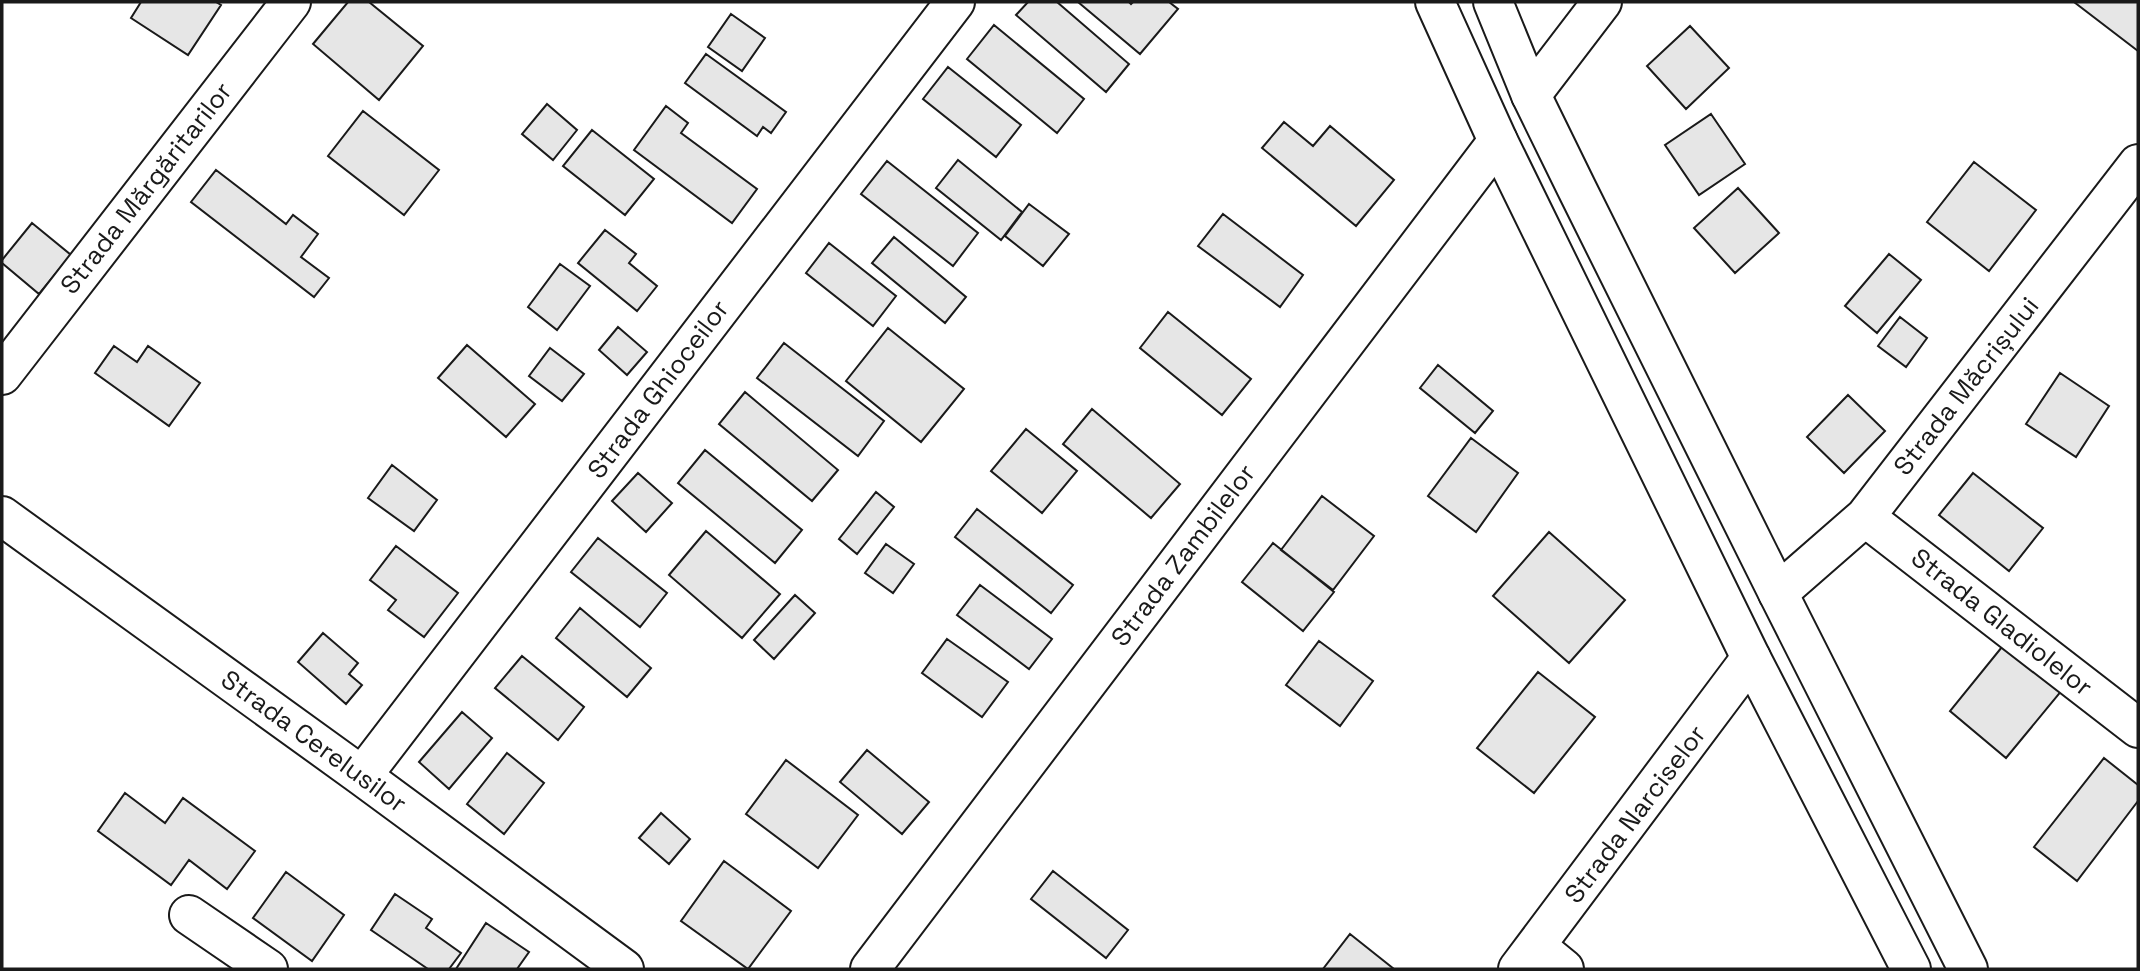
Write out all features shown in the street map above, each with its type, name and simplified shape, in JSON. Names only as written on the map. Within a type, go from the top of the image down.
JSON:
[{"type":"main road","name":"Strada Mărgăritarilor","points":[[2,375],[291,2]]},
{"type":"main road","name":"Strada Ghioceilor","points":[[362,776],[955,2]]},
{"type":"main road","points":[[1435,2],[1497,141],[1751,657],[1911,969]]},
{"type":"main road","points":[[1493,2],[1531,95],[1968,969]]},
{"type":"main road","points":[[1531,95],[1602,2]]},
{"type":"main road","name":"Strada Zambilelor","points":[[870,969],[1497,141]]},
{"type":"main road","name":"Strada Măcrișului","points":[[1778,593],[1865,516],[2138,164]]},
{"type":"main road","name":"Strada Cerelusilor","points":[[2,516],[362,776],[603,962]]},
{"type":"main road","name":"Strada Gladiolelor","points":[[1865,516],[2138,728]]},
{"type":"main road","name":"Strada Narciselor","points":[[1539,962],[1751,657]]},
{"type":"main road","points":[[189,915],[268,969]]},
{"type":"building","points":[[141,2],[216,2],[221,5],[188,55],[131,18]]},
{"type":"building","points":[[348,2],[369,2],[423,46],[379,100],[313,44]]},
{"type":"building","points":[[1028,2],[1057,2],[1129,64],[1106,92],[1016,15]]},
{"type":"building","points":[[1078,2],[1169,2],[1178,9],[1140,54]]},
{"type":"building","points":[[2074,2],[2138,2],[2138,51]]},
{"type":"building","points":[[731,14],[765,38],[742,71],[708,47]]},
{"type":"building","points":[[994,25],[1084,99],[1057,133],[967,59]]},
{"type":"building","points":[[1690,26],[1729,68],[1686,109],[1647,66]]},
{"type":"building","points":[[706,54],[786,112],[771,133],[763,127],[757,136],[685,83]]},
{"type":"building","points":[[948,67],[1021,125],[996,157],[923,99]]},
{"type":"building","points":[[547,104],[577,130],[553,160],[522,134]]},
{"type":"building","points":[[666,106],[688,123],[681,133],[757,189],[732,223],[634,150]]},
{"type":"building","points":[[363,111],[439,170],[404,215],[328,156]]},
{"type":"building","points":[[1711,114],[1745,164],[1699,195],[1665,145]]},
{"type":"building","points":[[1284,122],[1313,146],[1330,126],[1394,180],[1356,226],[1262,148]]},
{"type":"building","points":[[592,130],[654,179],[625,215],[563,166]]},
{"type":"building","points":[[958,160],[1022,212],[1001,240],[936,188]]},
{"type":"building","points":[[887,161],[978,233],[953,266],[861,194]]},
{"type":"building","points":[[1974,162],[2036,210],[1989,271],[1927,222]]},
{"type":"building","points":[[216,170],[286,224],[293,215],[318,234],[301,257],[329,278],[314,297],[191,202]]},
{"type":"building","points":[[1738,188],[1779,233],[1735,273],[1694,228]]},
{"type":"building","points":[[1029,204],[1069,234],[1043,266],[1005,236]]},
{"type":"building","points":[[1223,214],[1303,275],[1280,307],[1198,246]]},
{"type":"building","points":[[32,223],[71,255],[39,294],[2,263]]},
{"type":"building","points":[[605,230],[636,254],[629,263],[657,286],[637,311],[578,263]]},
{"type":"building","points":[[894,237],[966,297],[945,323],[872,263]]},
{"type":"building","points":[[829,243],[896,296],[873,326],[806,273]]},
{"type":"building","points":[[1889,254],[1921,280],[1877,333],[1845,306]]},
{"type":"building","points":[[560,264],[590,286],[557,330],[528,307]]},
{"type":"building","points":[[1168,312],[1251,379],[1222,415],[1140,348]]},
{"type":"building","points":[[1900,317],[1927,338],[1906,367],[1878,346]]},
{"type":"building","points":[[618,327],[647,352],[627,375],[599,350]]},
{"type":"building","points":[[888,328],[964,389],[921,442],[846,381]]},
{"type":"building","points":[[784,343],[884,421],[858,456],[757,378]]},
{"type":"building","points":[[467,345],[535,404],[506,437],[438,378]]},
{"type":"building","points":[[114,346],[137,362],[148,346],[200,383],[169,426],[95,373]]},
{"type":"building","points":[[550,348],[584,374],[562,401],[529,376]]},
{"type":"building","points":[[1438,365],[1493,411],[1475,433],[1420,388]]},
{"type":"building","points":[[2060,373],[2109,406],[2076,457],[2026,424]]},
{"type":"building","points":[[745,392],[838,470],[812,501],[719,424]]},
{"type":"building","points":[[1848,395],[1885,431],[1844,473],[1807,437]]},
{"type":"building","points":[[1092,409],[1180,484],[1151,518],[1063,444]]},
{"type":"building","points":[[1026,429],[1077,471],[1042,513],[991,471]]},
{"type":"building","points":[[1471,438],[1518,473],[1476,532],[1428,496]]},
{"type":"building","points":[[705,450],[802,530],[775,563],[678,483]]},
{"type":"building","points":[[392,465],[437,500],[414,531],[368,498]]},
{"type":"building","points":[[638,473],[672,503],[646,532],[612,501]]},
{"type":"building","points":[[1973,473],[2043,528],[2009,571],[1939,515]]},
{"type":"building","points":[[876,492],[894,507],[857,554],[839,539]]},
{"type":"building","points":[[1322,496],[1374,536],[1333,590],[1281,550]]},
{"type":"building","points":[[977,509],[1073,585],[1051,613],[955,537]]},
{"type":"building","points":[[706,531],[780,594],[742,638],[669,575]]},
{"type":"building","points":[[1549,532],[1625,600],[1569,663],[1493,596]]},
{"type":"building","points":[[598,538],[667,593],[640,627],[571,572]]},
{"type":"building","points":[[1273,543],[1334,592],[1303,631],[1242,582]]},
{"type":"building","points":[[886,544],[914,564],[893,593],[865,573]]},
{"type":"building","points":[[396,546],[458,593],[424,637],[388,610],[396,600],[370,580]]},
{"type":"building","points":[[980,585],[1052,639],[1029,669],[957,615]]},
{"type":"building","points":[[795,595],[815,613],[774,659],[754,640]]},
{"type":"building","points":[[580,608],[651,668],[627,697],[556,638]]},
{"type":"building","points":[[323,633],[358,663],[349,674],[362,685],[346,704],[298,662]]},
{"type":"building","points":[[947,639],[1008,682],[982,717],[922,673]]},
{"type":"building","points":[[1319,641],[1373,681],[1340,726],[1286,685]]},
{"type":"building","points":[[2006,642],[2063,689],[2006,758],[1950,711]]},
{"type":"building","points":[[522,656],[584,707],[558,740],[495,688]]},
{"type":"building","points":[[1538,672],[1595,717],[1534,793],[1477,748]]},
{"type":"building","points":[[462,712],[492,738],[449,789],[419,762]]},
{"type":"building","points":[[867,750],[929,802],[902,834],[840,782]]},
{"type":"building","points":[[507,753],[544,783],[504,834],[467,804]]},
{"type":"building","points":[[2104,758],[2138,785],[2138,801],[2077,881],[2034,847]]},
{"type":"building","points":[[786,760],[858,815],[818,868],[746,814]]},
{"type":"building","points":[[125,793],[165,823],[183,798],[255,851],[227,889],[189,860],[171,885],[98,831]]},
{"type":"building","points":[[661,813],[690,839],[669,864],[639,838]]},
{"type":"building","points":[[724,861],[791,911],[748,969],[681,921]]},
{"type":"building","points":[[1053,871],[1128,930],[1106,958],[1031,899]]},
{"type":"building","points":[[286,872],[344,915],[312,961],[253,918]]},
{"type":"building","points":[[395,894],[432,919],[426,928],[461,953],[449,969],[428,969],[371,930]]},
{"type":"building","points":[[486,923],[529,952],[517,969],[456,969]]},
{"type":"building","points":[[1350,934],[1394,969],[1323,969]]}]
